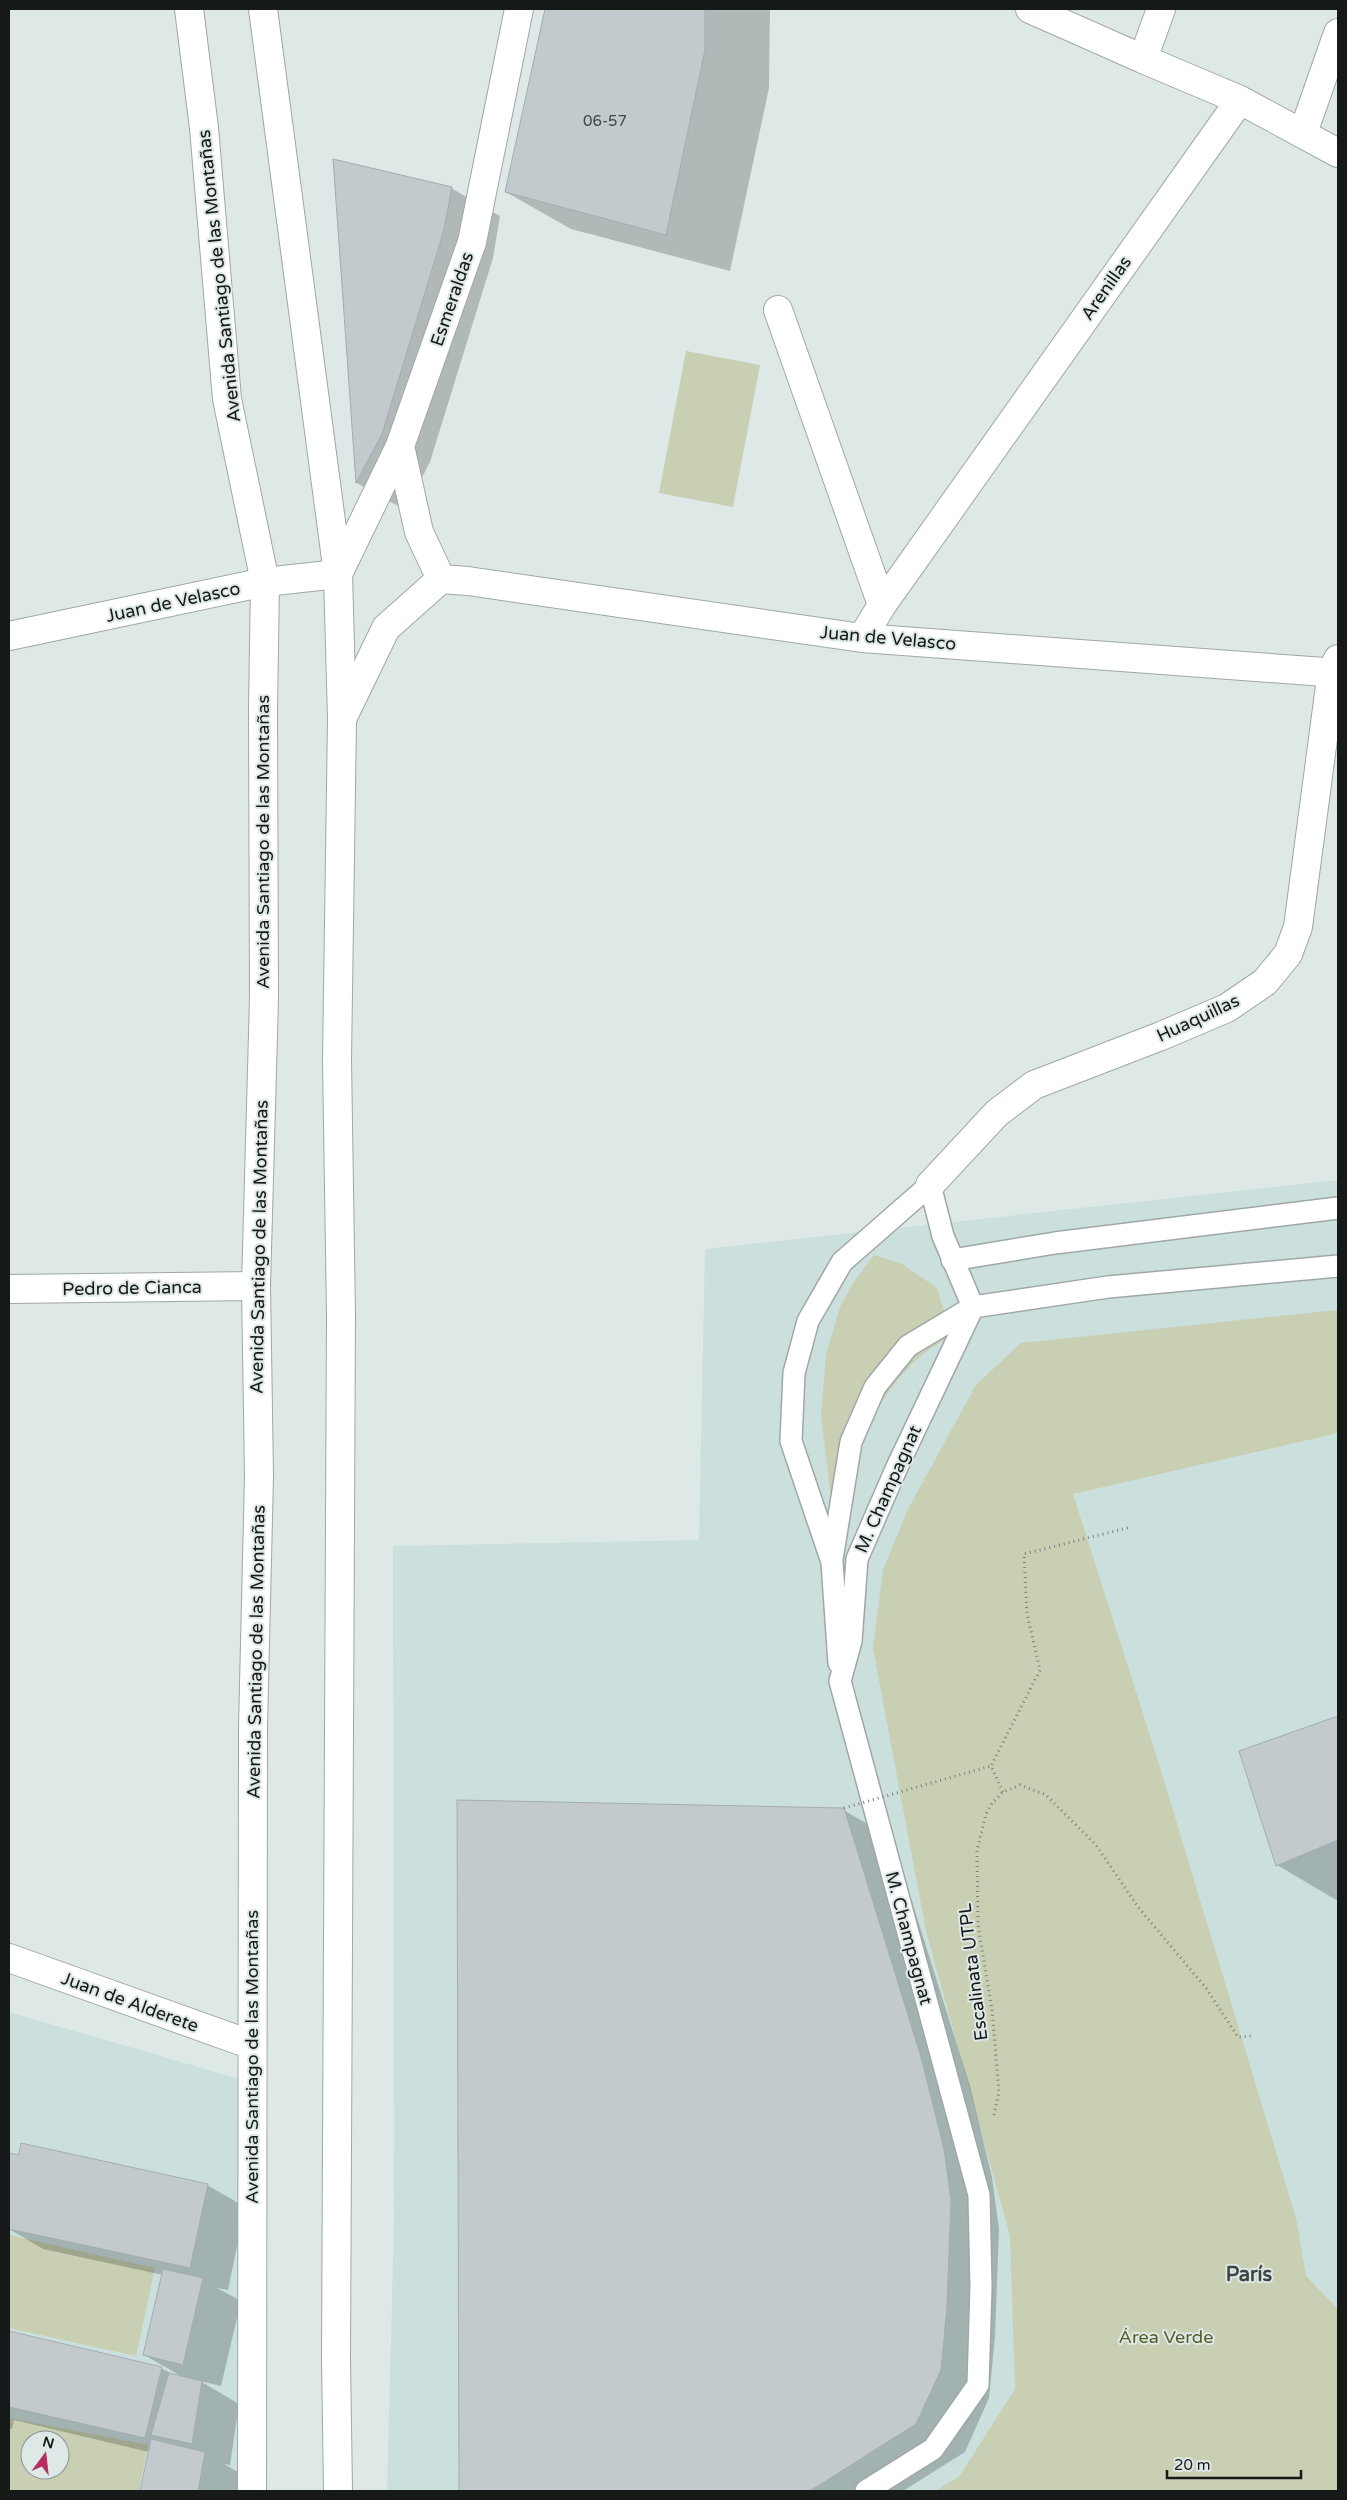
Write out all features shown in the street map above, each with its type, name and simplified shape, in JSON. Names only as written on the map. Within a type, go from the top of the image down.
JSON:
[{"type":"main road","name":"Avenida Santiago de las Montañas","points":[[189,9],[204,128],[227,399],[265,582],[263,709],[264,998],[256,1286],[259,1476],[253,1727],[252,2491]]},
{"type":"main road","points":[[263,9],[338,574],[342,719],[337,1060],[342,1315],[336,2358],[338,2491]]},
{"type":"main road","name":"Esmeraldas","points":[[338,574],[400,446],[472,242],[519,9]]},
{"type":"main road","points":[[1030,9],[1240,100],[1338,153]]},
{"type":"main road","points":[[1144,58],[1161,9]]},
{"type":"main road","points":[[1302,132],[1338,33]]},
{"type":"main road","name":"Arenillas","points":[[862,638],[882,605],[1240,100]]},
{"type":"main road","points":[[778,310],[882,605]]},
{"type":"main road","points":[[342,719],[386,628],[441,579],[419,532],[400,446]]},
{"type":"main road","name":"Juan de Velasco","points":[[9,636],[265,582],[338,574]]},
{"type":"main road","name":"Juan de Velasco","points":[[441,579],[478,582],[862,638],[1336,668]]},
{"type":"main road","name":"Huaquillas","points":[[930,1185],[997,1112],[1034,1085],[1227,1008],[1265,982],[1288,954],[1298,927],[1336,668]]},
{"type":"main road","name":"Pedro de Cianca","points":[[9,1289],[256,1286]]},
{"type":"main road","name":"Juan de Alderete","points":[[9,1958],[252,2045]]},
{"type":"lane","points":[[930,1185],[943,1236],[973,1307]]},
{"type":"lane","name":"M. Champagnat","points":[[866,2491],[933,2448],[978,2385],[981,2287],[979,2195],[840,1680],[832,1562],[791,1441],[794,1373],[808,1321],[842,1262],[930,1185]]},
{"type":"lane","points":[[952,1260],[1055,1244],[1338,1208]]},
{"type":"lane","points":[[832,1562],[851,1442],[875,1387],[908,1346],[973,1307],[1108,1287],[1338,1266]]},
{"type":"lane","name":"M. Champagnat","points":[[840,1680],[851,1641],[857,1559],[897,1467],[973,1307]]},
{"type":"path","points":[[844,1808],[992,1766],[1040,1670],[1027,1614],[1024,1554],[1131,1527]]},
{"type":"path","points":[[992,1766],[1003,1792],[1020,1785],[1046,1795],[1096,1845],[1138,1907],[1206,1988],[1238,2037],[1252,2036]]},
{"type":"path","name":"Escalinata UTPL","points":[[993,2120],[999,2092],[992,2010],[978,1925],[977,1850],[986,1814],[1003,1792]]},
{"type":"shaded area","points":[[1338,1180],[1338,2491],[387,2491],[394,2225],[393,1546],[699,1540],[705,1249]]},
{"type":"shaded area","points":[[9,2012],[260,2085],[264,2491],[9,2491]]},
{"type":"green space","points":[[686,351],[760,365],[733,507],[659,493]]},
{"type":"green space","points":[[874,1255],[902,1264],[937,1288],[952,1337],[930,1349],[911,1365],[894,1384],[866,1429],[831,1498],[821,1415],[826,1355],[840,1307],[853,1283]]},
{"type":"green space","name":"Área Verde","points":[[1338,1310],[1338,1433],[1073,1494],[1159,1764],[1296,2218],[1306,2276],[1338,2309],[1338,2491],[935,2491],[959,2477],[1015,2389],[1010,2236],[926,1931],[873,1648],[883,1570],[908,1509],[976,1385],[1021,1343]]},
{"type":"green space","points":[[9,2235],[155,2268],[136,2356],[9,2328]]},
{"type":"green space","points":[[9,2418],[148,2445],[139,2491],[9,2491]]},
{"type":"building","points":[[545,9],[705,9],[705,50],[666,235],[505,192]]},
{"type":"building","points":[[333,159],[452,187],[444,230],[382,434],[356,483]]},
{"type":"building","points":[[1338,1716],[1338,1840],[1276,1866],[1239,1751]]},
{"type":"building","points":[[457,1800],[844,1808],[921,2057],[944,2149],[951,2200],[947,2307],[941,2370],[916,2424],[810,2491],[459,2491]]},
{"type":"building","points":[[21,2143],[208,2184],[190,2268],[9,2229],[9,2153],[19,2155]]},
{"type":"building","points":[[163,2269],[203,2278],[183,2365],[143,2355]]},
{"type":"building","points":[[9,2331],[162,2367],[145,2438],[9,2407]]},
{"type":"building","points":[[169,2373],[202,2381],[192,2444],[151,2435]]},
{"type":"building","points":[[151,2439],[205,2452],[198,2491],[140,2491]]},
{"type":"district","name":"París","points":[[1249,2274]]}]
